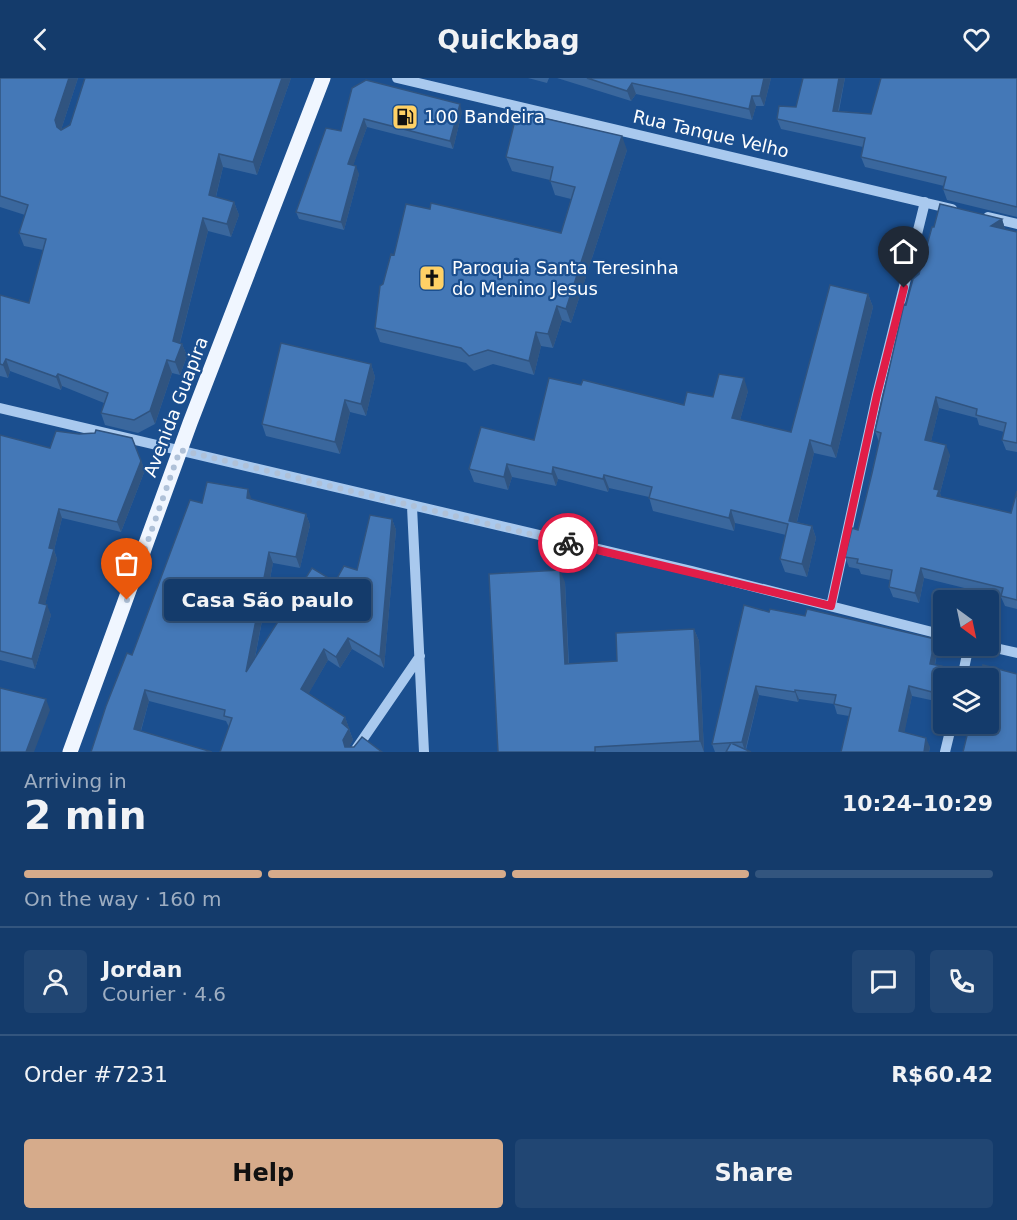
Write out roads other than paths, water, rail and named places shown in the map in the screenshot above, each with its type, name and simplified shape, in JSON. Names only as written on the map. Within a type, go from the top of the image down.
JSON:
[{"type":"main road","name":"Avenida Guapira","points":[[70,752],[180,450],[323,78]]},
{"type":"street","name":"Rua Tanque Velho","points":[[397,78],[960,210]]},
{"type":"street","points":[[831,606],[877,395],[925,202]]},
{"type":"street","points":[[971,213],[1017,224]]},
{"type":"street","points":[[0,408],[831,606],[933,633]]},
{"type":"street","points":[[412,507],[423,752]]},
{"type":"street","points":[[999,649],[1017,653]]},
{"type":"street","points":[[354,752],[420,656]]},
{"type":"street","points":[[945,752],[949,734]]},
{"type":"place","name":"100 Bandeira","points":[[405,117]]},
{"type":"place","name":"Paroquia Santa Teresinha do Menino Jesus","points":[[432,278]]},
{"type":"place","name":"Casa São paulo","points":[[127,600]]}]
